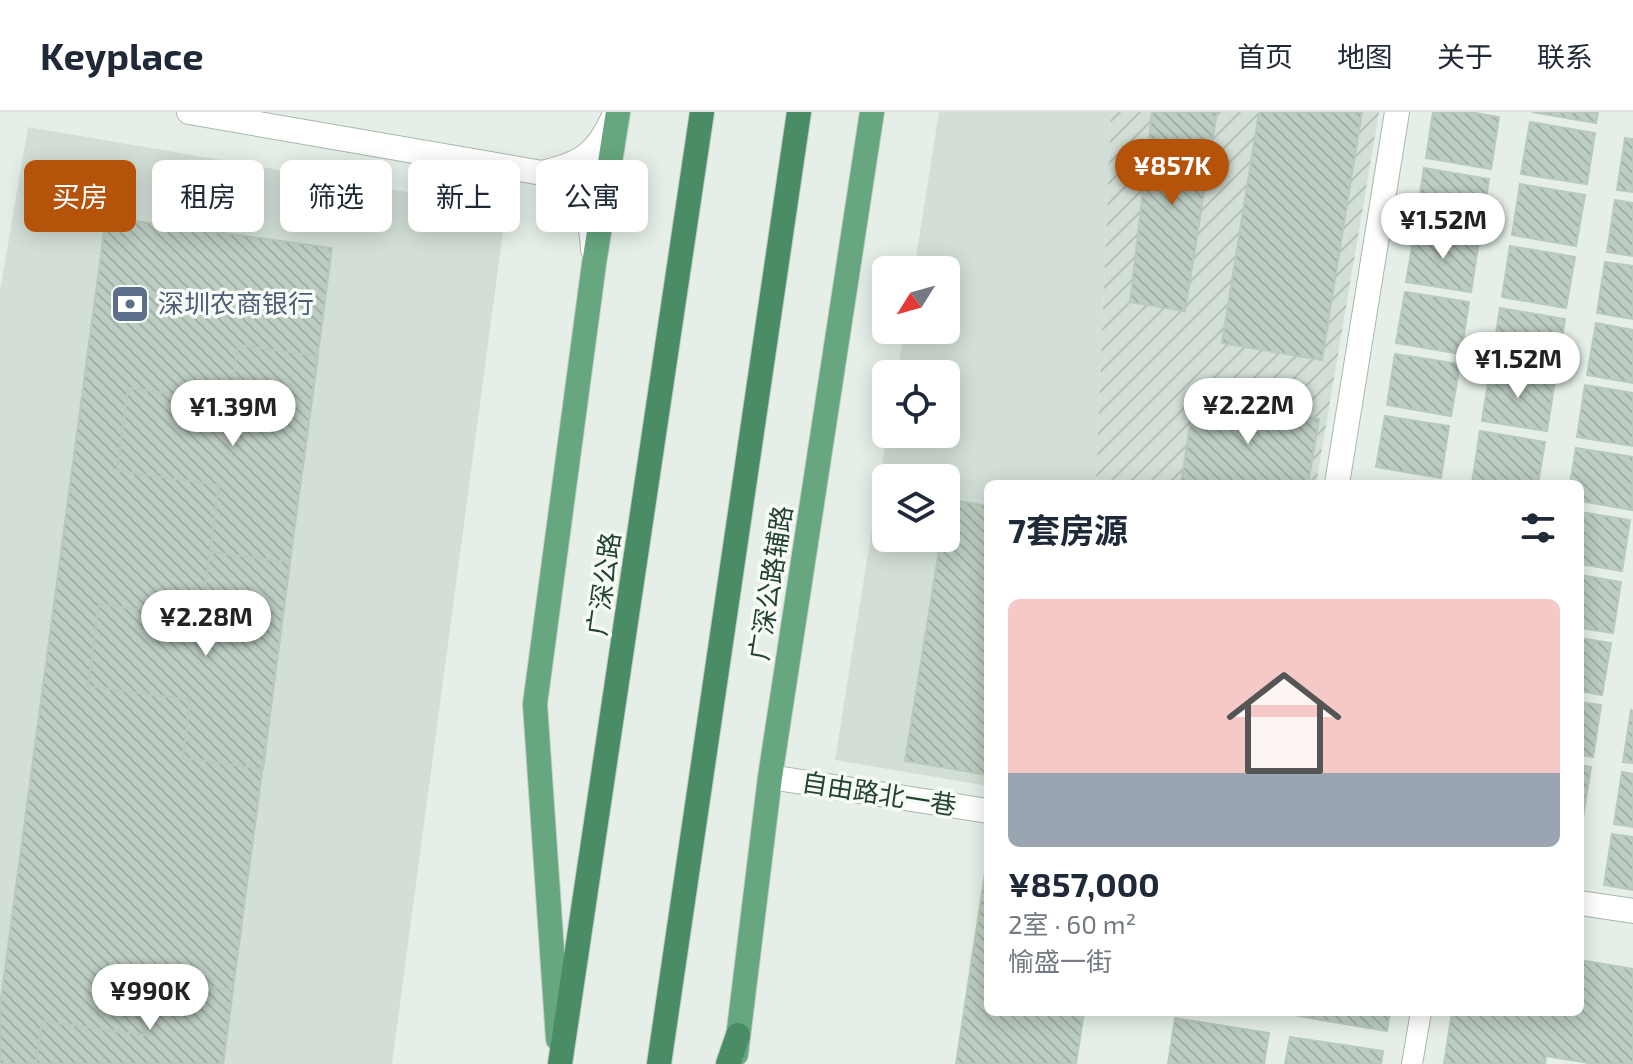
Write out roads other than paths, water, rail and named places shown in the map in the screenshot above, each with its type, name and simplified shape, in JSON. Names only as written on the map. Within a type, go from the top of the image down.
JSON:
[{"type":"highway","name":"广深公路","points":[[560,1064],[702,112]]},
{"type":"highway","points":[[659,1064],[799,112]]},
{"type":"highway","points":[[728,1064],[738,1035]]},
{"type":"main road","points":[[560,1064],[535,704],[617,112]]},
{"type":"main road","name":"广深公路辅路","points":[[734,1064],[770,777],[872,112]]},
{"type":"street","points":[[189,112],[536,172]]},
{"type":"street","points":[[581,160],[601,144],[617,112]]},
{"type":"street","points":[[1338,480],[1397,112]]},
{"type":"street","points":[[591,232],[594,264]]},
{"type":"street","name":"自由路北一巷","points":[[770,777],[984,810]]},
{"type":"street","points":[[1584,904],[1633,911]]},
{"type":"lane","points":[[1412,1064],[1420,1016]]},
{"type":"place","name":"深圳农商银行","points":[[130,304]]}]
